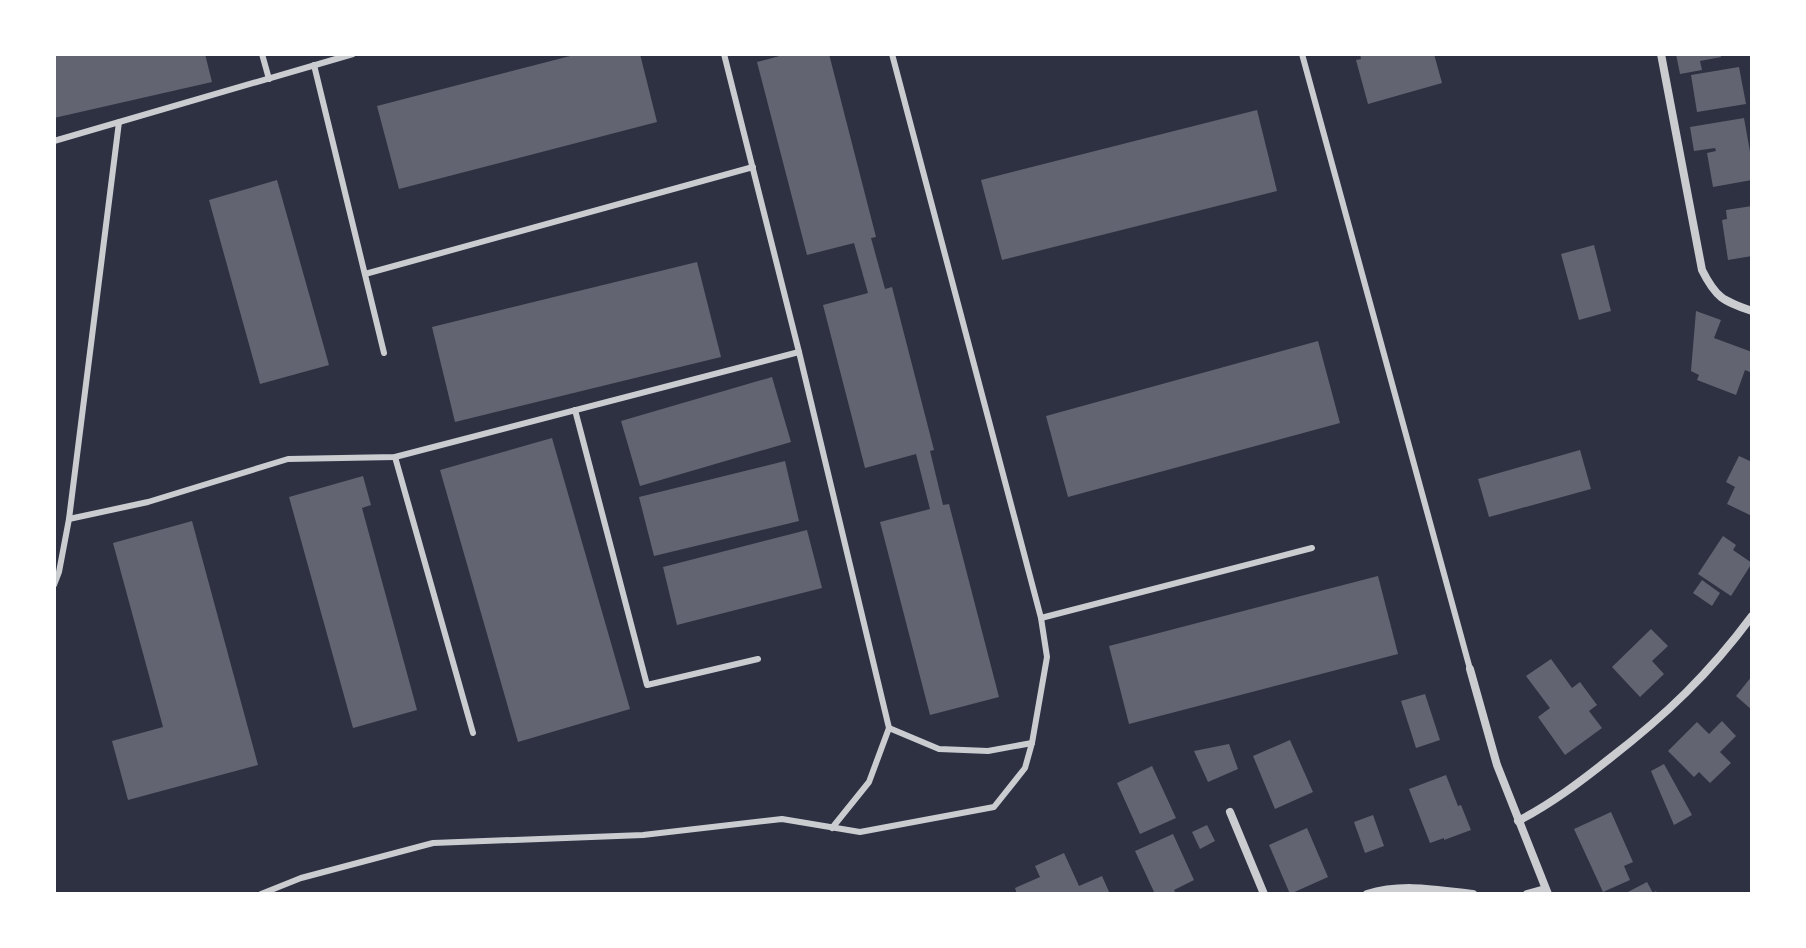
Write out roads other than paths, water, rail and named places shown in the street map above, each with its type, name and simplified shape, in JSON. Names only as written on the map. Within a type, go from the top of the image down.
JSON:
[{"type":"street","points":[[1661,54],[1702,270],[1715,293],[1727,303],[1752,311]]},
{"type":"street","points":[[1518,821],[1545,807],[1584,779],[1671,709],[1703,678],[1752,616]]},
{"type":"street","points":[[1470,669],[1497,765],[1546,891],[1527,894]]},
{"type":"street","points":[[1230,812],[1264,894]]},
{"type":"street","points":[[1367,894],[1411,887],[1473,894]]},
{"type":"lane","points":[[262,54],[269,79]]},
{"type":"lane","points":[[54,141],[353,54]]},
{"type":"lane","points":[[724,54],[889,728],[869,782],[832,828]]},
{"type":"lane","points":[[261,894],[301,878],[433,843],[643,835],[782,819],[860,832],[994,807],[1025,768],[1047,657],[1041,618],[892,54]]},
{"type":"lane","points":[[1302,54],[1470,669]]},
{"type":"lane","points":[[314,65],[384,353]]},
{"type":"lane","points":[[54,585],[69,519],[119,122]]},
{"type":"lane","points":[[365,274],[753,167]]},
{"type":"lane","points":[[69,519],[148,502],[288,459],[395,457],[799,352]]},
{"type":"lane","points":[[575,410],[647,685],[758,659]]},
{"type":"lane","points":[[395,457],[473,733]]},
{"type":"lane","points":[[1041,618],[1312,548]]},
{"type":"lane","points":[[889,728],[939,749],[988,751],[1032,743]]}]
